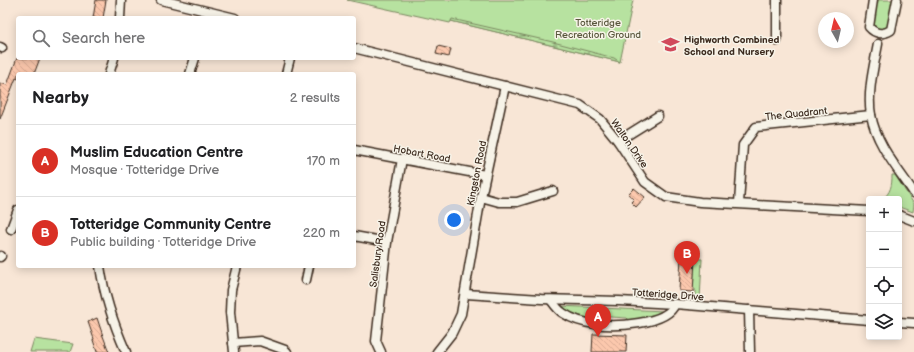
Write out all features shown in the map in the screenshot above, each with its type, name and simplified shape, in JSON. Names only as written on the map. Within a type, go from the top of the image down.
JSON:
[{"type":"street","points":[[120,16],[121,0]]},
{"type":"street","points":[[161,0],[207,15]]},
{"type":"street","points":[[777,0],[778,40]]},
{"type":"street","points":[[873,0],[869,27],[874,32],[885,34],[891,30],[897,0]]},
{"type":"street","points":[[878,44],[870,92],[871,115],[880,141],[914,193]]},
{"type":"street","name":"Walton Drive","points":[[356,49],[580,105],[600,119],[618,141],[645,182],[666,197],[700,202],[866,211]]},
{"type":"street","points":[[110,72],[114,60]]},
{"type":"street","points":[[191,72],[194,60]]},
{"type":"street","points":[[286,72],[290,60]]},
{"type":"street","name":"Kingston Road","points":[[437,352],[452,333],[462,314],[481,197],[505,86]]},
{"type":"street","name":"The Quadrant","points":[[739,203],[743,145],[756,127],[871,115]]},
{"type":"street","points":[[618,141],[658,116]]},
{"type":"street","name":"Hobart Road","points":[[356,150],[486,176]]},
{"type":"street","name":"Salisbury Road","points":[[381,352],[376,341],[387,242],[402,159]]},
{"type":"street","points":[[481,197],[499,202],[517,202],[553,191]]},
{"type":"street","points":[[11,229],[16,215]]},
{"type":"street","points":[[902,216],[914,221]]},
{"type":"street","points":[[356,236],[387,242]]},
{"type":"street","points":[[100,268],[111,312],[126,352]]},
{"type":"street","points":[[234,352],[230,312],[230,290],[236,268]]},
{"type":"street","points":[[306,280],[309,268]]},
{"type":"street","name":"Totteridge Drive","points":[[466,294],[551,300],[675,304],[866,320]]},
{"type":"street","points":[[551,300],[562,313],[573,318],[595,324],[615,325],[642,323],[667,313],[673,309],[675,304]]},
{"type":"street","points":[[750,310],[750,352]]},
{"type":"street","points":[[902,322],[914,323]]},
{"type":"street","points":[[233,343],[260,341],[287,352]]},
{"type":"green space","name":"Totteridge Recreation Ground","points":[[347,0],[633,0],[620,62],[451,21],[450,23]]},
{"type":"green space","points":[[874,0],[895,0],[889,32],[870,30]]},
{"type":"green space","points":[[452,19],[553,42],[614,58],[620,62],[451,21]]},
{"type":"green space","points":[[892,175],[895,175],[914,204],[913,212],[902,208],[902,196],[885,196],[892,182]]},
{"type":"green space","points":[[695,259],[702,259],[700,301],[684,300],[684,295],[695,295],[695,289],[693,289]]},
{"type":"green space","points":[[560,306],[664,311],[663,316],[630,321],[627,318],[595,316],[589,320],[560,311]]},
{"type":"green space","points":[[34,339],[73,344],[70,352],[30,352]]},
{"type":"building","points":[[96,0],[106,0],[103,16],[93,16]]},
{"type":"building","points":[[438,46],[451,49],[449,57],[436,54]]},
{"type":"building","points":[[16,60],[39,60],[35,72],[16,72],[16,78],[0,119],[0,83],[7,85]]},
{"type":"building","points":[[634,188],[645,197],[636,207],[631,202],[634,199],[628,194]]},
{"type":"building","points":[[681,258],[695,259],[693,292],[679,291]]},
{"type":"building","points":[[97,318],[109,352],[97,352],[88,322]]},
{"type":"building","points":[[593,334],[627,335],[626,352],[592,352]]},
{"type":"place","name":"Highworth Combined School and Nursery","points":[[671,45]]},
{"type":"place","name":"Totteridge Community Centre","points":[[687,274]]},
{"type":"place","name":"Muslim Education Centre","points":[[598,337]]}]
